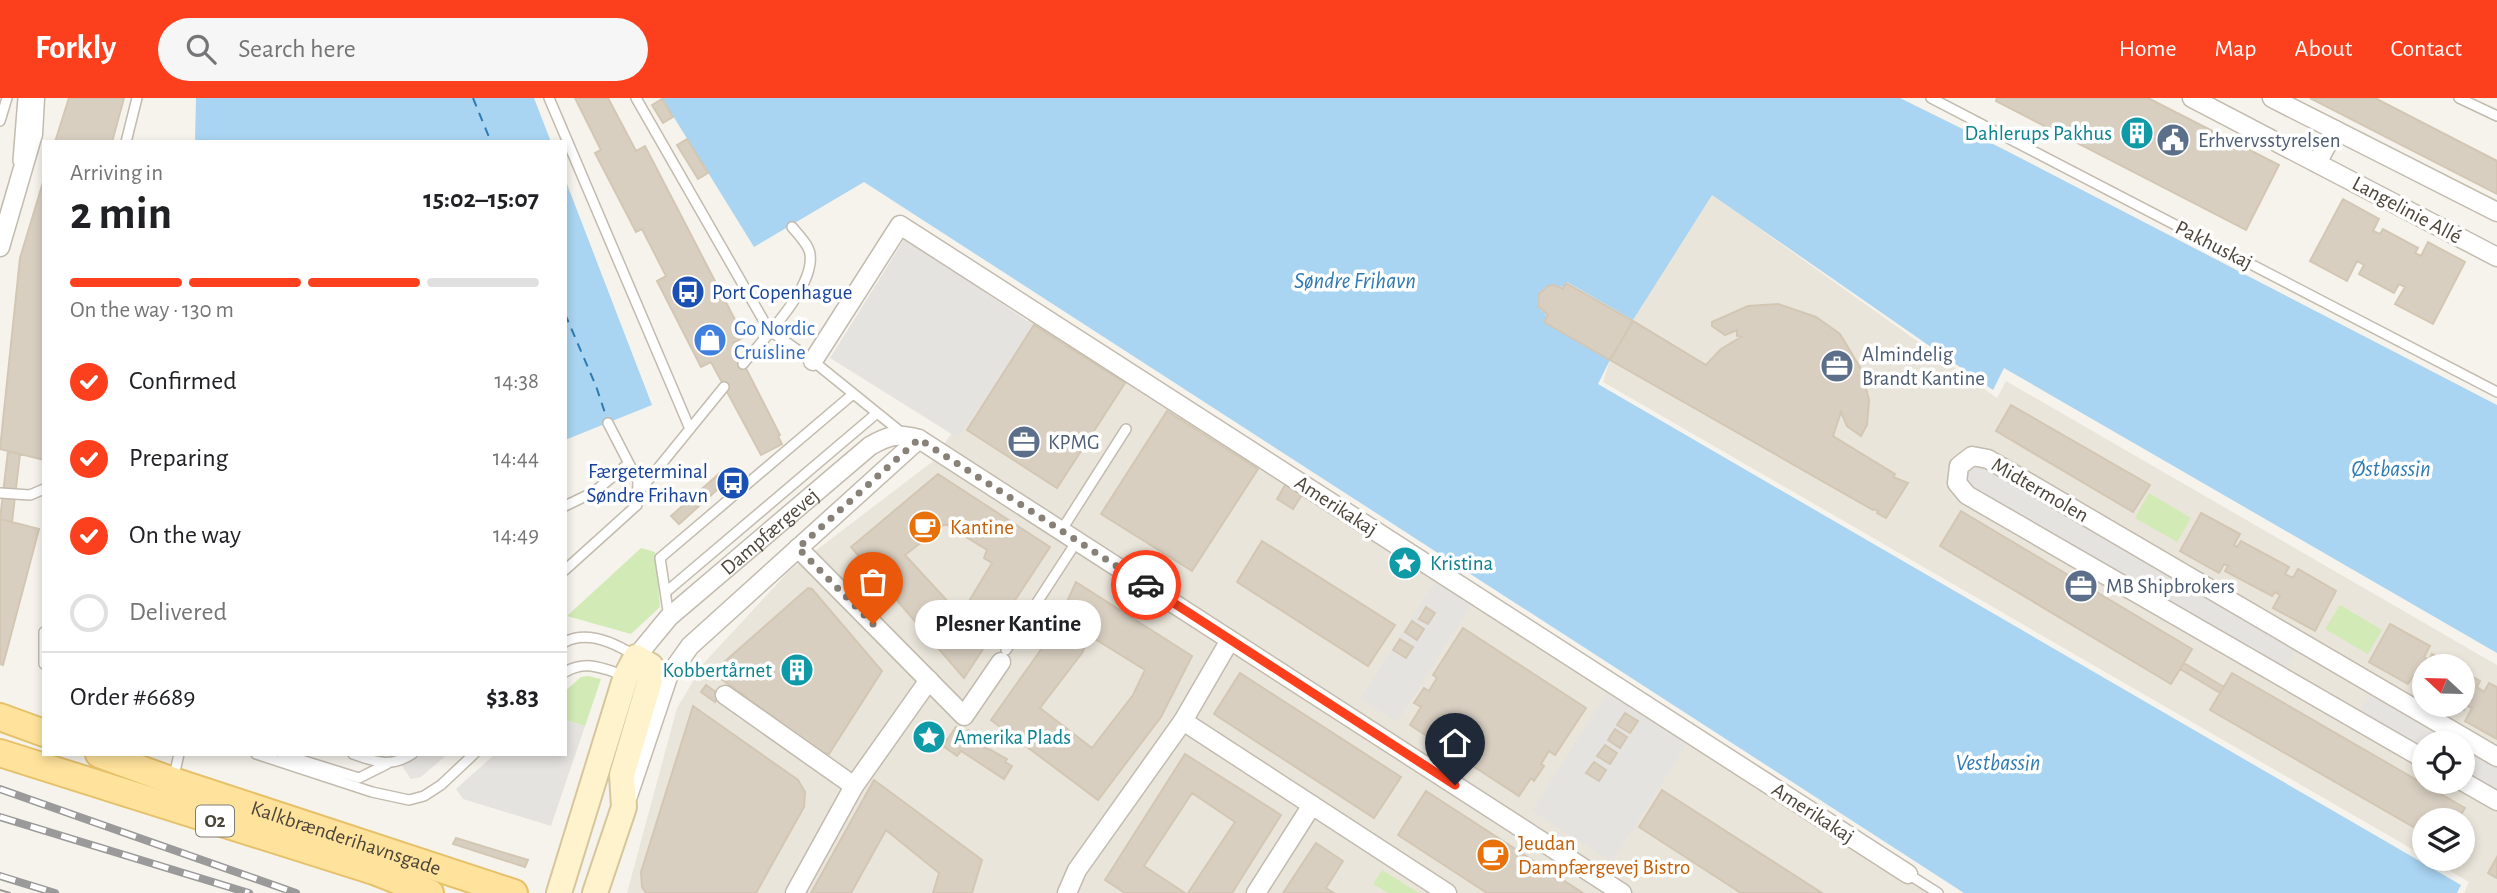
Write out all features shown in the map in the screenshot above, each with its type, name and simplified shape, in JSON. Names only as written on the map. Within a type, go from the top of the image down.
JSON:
[{"type":"main road","points":[[0,717],[42,732]]},
{"type":"main road","name":"Kalkbrænderihavnsgade","points":[[0,753],[169,793],[514,893]]},
{"type":"main road","name":"Kalkbrænderihavnsgade","points":[[103,756],[169,793],[430,893]]},
{"type":"street","points":[[0,247],[33,134],[36,98]]},
{"type":"street","name":"Langelinie Allé","points":[[2192,98],[2497,257]]},
{"type":"street","name":"Langelinie Allé","points":[[2273,98],[2497,212]]},
{"type":"street","points":[[2317,163],[2335,130]]},
{"type":"street","name":"Amerikakaj","points":[[813,361],[900,225],[1908,874]]},
{"type":"street","points":[[911,436],[1614,891]]},
{"type":"street","name":"Dampfærgevej","points":[[643,677],[668,677],[690,646],[798,548],[911,436]]},
{"type":"street","name":"Dampfærgevej","points":[[559,893],[669,617],[870,446],[885,437],[911,436]]},
{"type":"street","name":"Midtermolen","points":[[2412,752],[1967,495],[1957,483],[1959,466],[1972,456],[1988,459],[2453,731]]},
{"type":"street","points":[[798,548],[964,716],[1004,656]]},
{"type":"street","points":[[1067,893],[1077,870],[1183,721],[1230,640]]},
{"type":"street","name":"Dampfærgevej","points":[[595,893],[624,807],[622,775],[643,677]]},
{"type":"street","points":[[795,893],[854,786],[929,680]]},
{"type":"street","points":[[725,695],[854,786]]},
{"type":"street","points":[[1183,721],[1447,893]]},
{"type":"street","name":"Midtermolen","points":[[2475,744],[2497,757]]},
{"type":"street","points":[[2475,788],[2497,801]]},
{"type":"street","points":[[1256,893],[1312,805]]},
{"type":"lane","points":[[0,121],[7,98]]},
{"type":"lane","points":[[15,194],[23,98]]},
{"type":"lane","points":[[126,140],[137,98]]},
{"type":"lane","points":[[549,98],[567,140]]},
{"type":"lane","points":[[636,98],[769,330],[911,436]]},
{"type":"lane","name":"Pakhuskaj","points":[[1931,98],[2497,392]]},
{"type":"lane","points":[[2459,98],[2497,116]]},
{"type":"lane","points":[[567,140],[690,429]]},
{"type":"lane","points":[[744,364],[800,293],[810,273],[810,251],[793,227]]},
{"type":"lane","points":[[637,494],[724,387]]},
{"type":"lane","points":[[669,617],[660,558],[853,394]]},
{"type":"lane","points":[[666,592],[877,413]]},
{"type":"lane","points":[[567,568],[637,505],[638,481],[608,423]]},
{"type":"lane","points":[[1004,656],[1126,429]]},
{"type":"lane","points":[[567,505],[594,492],[628,464]]},
{"type":"lane","points":[[0,493],[30,495],[42,490]]},
{"type":"lane","points":[[567,641],[587,638],[621,646],[643,677]]},
{"type":"lane","points":[[567,671],[579,665],[591,664],[643,677]]},
{"type":"lane","points":[[169,793],[178,756]]},
{"type":"lane","points":[[262,756],[372,792],[409,800],[424,796],[441,785],[472,756]]},
{"type":"lane","points":[[288,756],[359,778],[372,758],[403,761],[409,756]]},
{"type":"lane","points":[[1908,874],[1938,893]]},
{"type":"shaded area","points":[[1711,194],[1997,398],[2006,381],[2497,665],[2497,893],[2464,893],[2469,882],[2450,871],[2475,871],[2475,808],[2412,808],[2412,849],[1603,382],[1610,360],[1543,322],[1547,316],[1538,307],[1538,294],[1542,288],[1551,284],[1563,287],[1567,282],[1633,320]]},
{"type":"shaded area","points":[[905,238],[1035,326],[958,438],[830,358]]},
{"type":"shaded area","points":[[1039,305],[1934,893],[627,893],[677,708],[704,663],[789,571],[932,462]]},
{"type":"shaded area","points":[[1976,450],[2302,641],[2280,679],[1953,488]]},
{"type":"shaded area","points":[[1435,581],[1472,604],[1397,722],[1360,699]]},
{"type":"shaded area","points":[[2378,679],[2412,699],[2412,718],[2445,718],[2468,731],[2412,731],[2412,761],[2351,727]]},
{"type":"shaded area","points":[[1608,691],[1688,743],[1612,862],[1532,811]]},
{"type":"shaded area","points":[[567,721],[585,726],[551,826],[463,799],[456,789],[493,756],[567,756]]},
{"type":"shaded area","points":[[2475,735],[2497,748],[2497,810],[2469,794],[2475,794]]},
{"type":"shaded area","points":[[412,756],[446,756],[421,777],[411,779],[402,766]]},
{"type":"green space","points":[[2149,493],[2191,518],[2177,542],[2135,518]]},
{"type":"green space","points":[[641,548],[655,552],[660,607],[631,634],[567,616]]},
{"type":"green space","points":[[2340,605],[2382,630],[2368,654],[2325,629]]},
{"type":"green space","points":[[581,677],[601,679],[585,726],[567,721],[567,689]]},
{"type":"green space","points":[[1382,870],[1419,893],[1388,893],[1373,884]]},
{"type":"water","points":[[196,98],[534,98],[550,140],[195,140]]},
{"type":"water","points":[[662,98],[1900,98],[2497,405],[2497,653],[2004,368],[1993,390],[1712,195],[1633,320],[1567,282],[1563,287],[1552,285],[1541,291],[1538,307],[1547,316],[1543,322],[1610,360],[1598,384],[2412,857],[2412,871],[2437,871],[2461,885],[2457,893],[1964,893],[864,182],[754,247]]},
{"type":"water","points":[[567,184],[652,405],[567,439]]},
{"type":"building","points":[[69,98],[124,98],[113,140],[56,140]]},
{"type":"building","points":[[575,98],[608,98],[636,151],[645,146],[744,337],[733,343],[780,435],[778,436],[782,444],[761,455],[711,362],[701,367],[657,281],[666,276],[642,229],[636,232],[595,153],[601,150]]},
{"type":"building","name":"Dahlerups Pakhus","points":[[1997,98],[2148,98],[2279,165],[2246,230],[1996,101]]},
{"type":"building","points":[[2310,98],[2375,98],[2497,161],[2497,194]]},
{"type":"building","points":[[662,99],[673,117],[663,123],[652,105]]},
{"type":"building","points":[[687,139],[708,173],[698,179],[677,145]]},
{"type":"building","points":[[42,186],[42,460],[0,449],[20,258]]},
{"type":"building","points":[[2343,199],[2379,219],[2373,231],[2380,234],[2383,229],[2418,248],[2415,253],[2421,256],[2428,242],[2465,262],[2433,324],[2395,304],[2405,287],[2399,284],[2394,293],[2359,274],[2364,265],[2357,261],[2347,281],[2310,261]]},
{"type":"building","points":[[1566,283],[1633,321],[1610,360],[1544,322],[1548,315],[1538,306],[1539,294],[1548,286],[1554,285],[1563,289]]},
{"type":"building","points":[[1778,304],[1816,317],[1840,334],[1861,369],[1869,400],[1867,425],[1861,436],[1847,426],[1841,412],[1833,436],[1895,474],[1893,477],[1908,483],[1886,518],[1877,513],[1878,511],[1610,360],[1633,321],[1706,365],[1721,349],[1741,337],[1737,336],[1737,330],[1725,335],[1712,326],[1712,322],[1748,306]]},
{"type":"building","points":[[1034,325],[1125,383],[1057,488],[967,430]]},
{"type":"building","points":[[2011,405],[2150,485],[2133,512],[1996,431]]},
{"type":"building","points":[[1167,411],[1258,469],[1192,571],[1101,514]]},
{"type":"building","points":[[8,451],[20,454],[12,522],[0,519]]},
{"type":"building","points":[[720,473],[727,481],[679,524],[671,516]]},
{"type":"building","points":[[938,474],[1050,547],[964,678],[851,547]],"holes":[[[945,524],[987,550],[984,558],[992,563],[963,611],[952,606],[905,555]]]},
{"type":"building","points":[[1287,482],[1303,493],[1293,509],[1277,499]]},
{"type":"building","points":[[1961,511],[2192,649],[2171,684],[1940,546]]},
{"type":"building","points":[[2201,513],[2240,534],[2234,545],[2237,547],[2241,541],[2289,567],[2285,574],[2293,578],[2298,569],[2336,591],[2315,631],[2273,608],[2280,595],[2275,592],[2272,596],[2225,571],[2228,566],[2224,564],[2219,573],[2180,551]]},
{"type":"building","points":[[0,519],[39,529],[3,665],[0,664]]},
{"type":"building","points":[[1262,541],[1395,625],[1368,666],[1237,582]]},
{"type":"building","points":[[1076,582],[1192,656],[1161,717],[1098,800],[991,720],[1052,634]],"holes":[[[1090,636],[1145,670],[1133,695],[1092,748],[1040,708],[1082,653]]]},
{"type":"building","name":"Kobbertårnet","points":[[808,588],[812,589],[882,671],[829,754],[822,753],[714,671]]},
{"type":"building","points":[[1426,607],[1435,613],[1428,624],[1419,619]]},
{"type":"building","points":[[1412,621],[1424,629],[1417,640],[1405,632]]},
{"type":"building","points":[[2390,624],[2430,646],[2426,654],[2412,654],[2412,678],[2408,684],[2369,662]]},
{"type":"building","points":[[1463,628],[1586,708],[1555,755],[1549,751],[1541,764],[1544,766],[1534,781],[1531,778],[1519,796],[1410,725],[1421,707],[1414,703],[1424,688],[1429,691],[1437,678],[1433,675]]},
{"type":"building","points":[[1400,639],[1413,647],[1406,658],[1393,650]]},
{"type":"building","points":[[2184,663],[2224,687],[2220,693],[2180,669]]},
{"type":"building","points":[[1240,673],[1401,777],[1374,818],[1214,714]]},
{"type":"building","points":[[2232,673],[2412,777],[2412,794],[2441,794],[2465,808],[2412,808],[2412,826],[2210,710]]},
{"type":"building","points":[[2475,678],[2480,681],[2477,687],[2484,692],[2489,683],[2497,687],[2497,739],[2465,721],[2467,718],[2475,717]]},
{"type":"building","points":[[706,685],[720,695],[715,702],[701,692]]},
{"type":"building","points":[[693,706],[798,780],[805,792],[804,807],[756,893],[646,893],[642,887],[641,872]]},
{"type":"building","points":[[1625,713],[1638,721],[1630,733],[1617,725]]},
{"type":"building","points":[[956,727],[965,733],[968,730],[973,733],[969,738],[1007,759],[1005,762],[1012,766],[1004,779],[961,751],[957,756],[943,746]]},
{"type":"building","points":[[1615,729],[1627,737],[1620,748],[1608,740]]},
{"type":"building","points":[[1605,745],[1617,753],[1610,764],[1597,756]]},
{"type":"building","points":[[1185,754],[1281,815],[1232,893],[1188,893],[1235,822],[1192,793],[1144,866],[1185,893],[1125,893],[1105,880]]},
{"type":"building","points":[[1594,762],[1606,770],[1599,781],[1586,773]]},
{"type":"building","points":[[874,780],[982,860],[972,893],[933,893],[939,873],[886,830],[851,893],[811,893]]},
{"type":"building","points":[[1662,790],[1822,893],[1741,893],[1639,827]]},
{"type":"building","points":[[1426,791],[1583,893],[1487,893],[1398,835]]},
{"type":"building","points":[[456,838],[528,860],[525,867],[453,844]]},
{"type":"building","points":[[1316,843],[1343,861],[1326,888],[1334,893],[1283,893]]},
{"type":"building","points":[[2497,857],[2497,878],[2488,873]]},
{"type":"ferry route","points":[[473,98],[490,140]]},
{"type":"ferry route","points":[[567,319],[607,419]]},
{"type":"tram line","points":[[0,890],[10,893]]},
{"type":"railway","points":[[0,789],[296,893]]},
{"type":"railway","points":[[0,817],[249,893]]},
{"type":"railway","points":[[0,876],[55,893]]},
{"type":"way so far","points":[[873,624],[798,548],[919,439],[1146,585]]},
{"type":"place","name":"Dahlerups Pakhus","points":[[2137,133]]},
{"type":"place","name":"Erhvervsstyrelsen","points":[[2173,140]]},
{"type":"place","name":"Port Copenhague","points":[[688,292]]},
{"type":"place","name":"Go Nordic Cruisline","points":[[710,340]]},
{"type":"place","name":"Almindelig Brandt Kantine","points":[[1837,366]]},
{"type":"place","name":"KPMG","points":[[1024,442]]},
{"type":"place","name":"Færgeterminal Søndre Frihavn","points":[[733,483]]},
{"type":"place","name":"Kantine","points":[[925,527]]},
{"type":"place","name":"Kristina","points":[[1405,563]]},
{"type":"place","name":"MB Shipbrokers","points":[[2081,586]]},
{"type":"place","name":"Plesner Kantine","points":[[873,624]]},
{"type":"place","name":"Kobbertårnet","points":[[797,670]]},
{"type":"place","name":"Amerika Plads","points":[[929,737]]},
{"type":"place","name":"Jeudan Dampfærgevej Bistro","points":[[1493,855]]},
{"type":"route","points":[[1146,585],[1455,785]]},
{"type":"water label","name":"Søndre Frihavn","points":[[1355,281]]},
{"type":"water label","name":"Østbassin","points":[[2391,469]]},
{"type":"water label","name":"Vestbassin","points":[[1998,763]]}]
